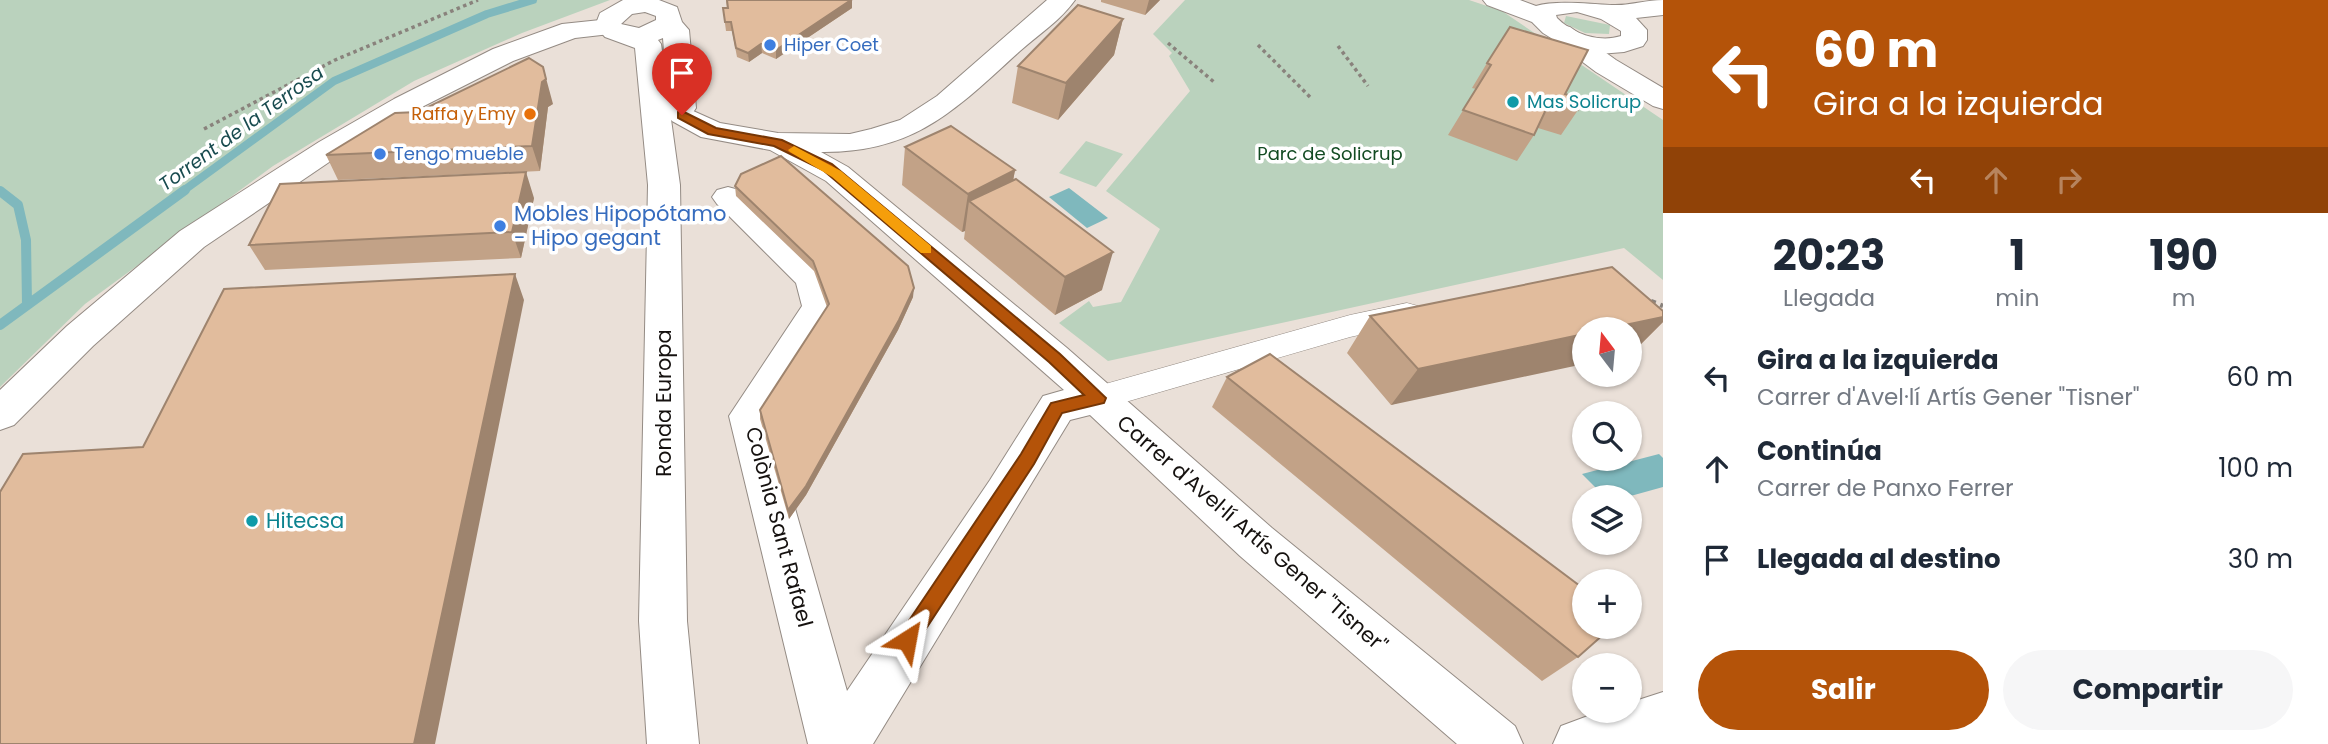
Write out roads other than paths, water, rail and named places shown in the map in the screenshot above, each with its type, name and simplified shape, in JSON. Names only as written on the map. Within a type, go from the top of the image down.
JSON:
[{"type":"street","points":[[682,115],[712,131],[778,142],[850,143],[910,126],[947,102],[1062,0]]},
{"type":"street","points":[[1496,0],[1560,14],[1609,13],[1663,7]]},
{"type":"street","name":"Ronda Europa","points":[[622,17],[653,33],[667,11]]},
{"type":"street","name":"Ronda Europa","points":[[664,185],[682,115],[676,30],[667,11]]},
{"type":"street","points":[[1609,13],[1632,27],[1636,35],[1634,40]]},
{"type":"street","points":[[1560,14],[1596,44],[1623,74]]},
{"type":"street","points":[[1560,14],[1606,65],[1663,100]]},
{"type":"street","points":[[0,414],[80,336],[192,239],[330,148],[470,70],[548,38],[622,17]]},
{"type":"street","name":"Ronda Europa","points":[[622,17],[648,44],[664,185],[663,621],[673,744]]},
{"type":"street","points":[[1596,44],[1620,45],[1634,40],[1663,38]]},
{"type":"street","name":"Carrer d'Avel·lí Artís Gener \"Tisner\"","points":[[778,142],[837,174],[1054,358],[1256,542],[1497,744]]},
{"type":"street","name":"Colònia Sant Rafael","points":[[728,197],[812,278],[820,307],[749,416],[834,744]]},
{"type":"street","points":[[844,744],[877,686],[1027,459],[1057,408],[1350,326],[1441,307]]},
{"type":"street","name":"Ronda Europa","points":[[649,744],[663,621]]},
{"type":"street","points":[[1579,744],[1663,718]]},
{"type":"water","points":[[1069,188],[1108,218],[1087,228],[1049,197]]},
{"type":"water","points":[[1659,454],[1663,458],[1663,487],[1642,493],[1642,485],[1593,485],[1582,474],[1594,471],[1642,471],[1642,458]]},
{"type":"waterway","name":"Torrent de la Terrosa","points":[[183,191],[334,81],[487,14],[533,0]]},
{"type":"waterway","name":"Torrent de la Terrosa","points":[[0,325],[185,190]]},
{"type":"waterway","points":[[0,191],[18,205],[26,240],[27,304]]},
{"type":"place","name":"Hiper Coet","points":[[770,45]]},
{"type":"place","name":"Mas Solicrup","points":[[1513,102]]},
{"type":"place","name":"Raffa y Emy","points":[[530,114]]},
{"type":"place","name":"Tengo mueble","points":[[380,154]]},
{"type":"place","name":"Mobles Hipopótamo - Hipo gegant","points":[[500,226]]},
{"type":"place","name":"Hitecsa","points":[[252,521]]},
{"type":"park label","name":"Parc de Solicrup","points":[[1330,154]]}]
